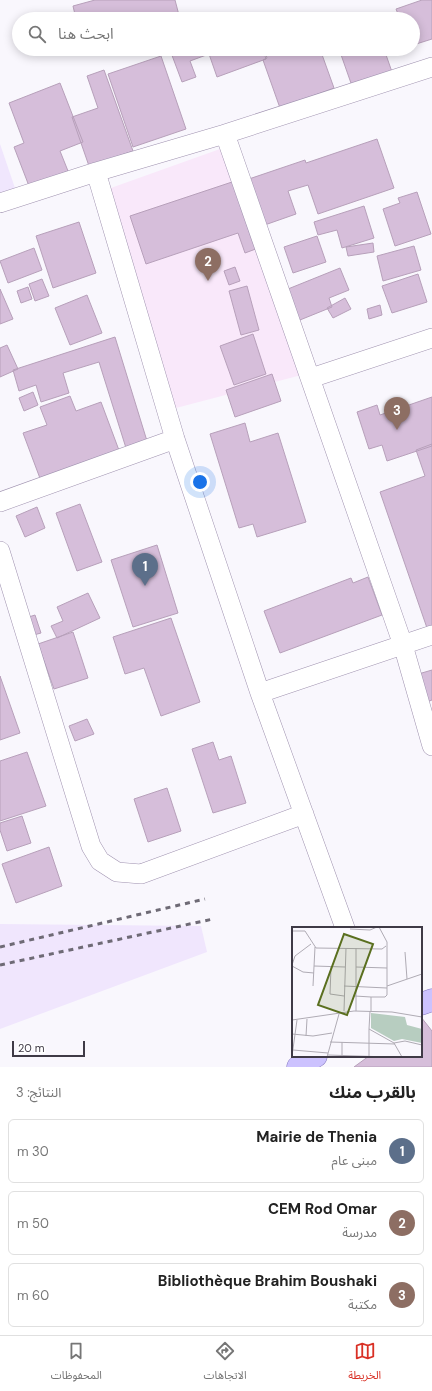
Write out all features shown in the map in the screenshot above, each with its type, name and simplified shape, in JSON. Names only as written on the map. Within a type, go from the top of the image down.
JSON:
[{"type":"main road","points":[[422,1004],[432,1000]]},
{"type":"street","points":[[0,203],[96,172],[225,134],[432,66]]},
{"type":"street","points":[[225,134],[403,645],[432,746]]},
{"type":"street","points":[[96,172],[175,439],[260,693],[345,927]]},
{"type":"street","points":[[311,378],[432,338]]},
{"type":"street","points":[[0,502],[175,439]]},
{"type":"street","points":[[0,551],[91,846],[100,861],[117,872],[141,874],[304,814]]},
{"type":"street","points":[[260,693],[432,635]]},
{"type":"shaded area","points":[[0,144],[16,191],[0,197]]},
{"type":"shaded area","points":[[234,144],[309,373],[176,408],[108,189]]},
{"type":"shaded area","points":[[0,924],[201,926],[207,952],[0,1029]]},
{"type":"building","points":[[95,0],[175,0],[178,12],[74,12],[73,6]]},
{"type":"building","points":[[422,0],[432,0],[432,39],[420,43],[420,12],[397,12],[396,9]]},
{"type":"building","points":[[161,56],[186,129],[133,147],[108,74]]},
{"type":"building","points":[[172,56],[204,56],[190,61],[196,77],[182,82]]},
{"type":"building","points":[[210,56],[265,56],[266,59],[217,77]]},
{"type":"building","points":[[266,56],[323,56],[334,88],[280,108],[263,60],[267,58]]},
{"type":"building","points":[[341,56],[386,56],[392,72],[352,86]]},
{"type":"building","points":[[104,70],[133,151],[89,166],[72,117],[98,108],[87,76]]},
{"type":"building","points":[[60,83],[83,142],[60,151],[68,171],[29,186],[14,147],[24,143],[9,103]]},
{"type":"building","points":[[377,139],[394,188],[318,214],[308,185],[288,191],[296,214],[259,227],[243,181],[305,160],[306,163]]},
{"type":"building","points":[[238,180],[261,247],[245,253],[238,233],[146,264],[130,216]]},
{"type":"building","points":[[417,192],[431,234],[395,246],[383,209],[400,203],[398,198]]},
{"type":"building","points":[[364,206],[374,238],[342,248],[337,230],[318,235],[314,222]]},
{"type":"building","points":[[79,222],[96,273],[53,288],[36,236]]},
{"type":"building","points":[[317,236],[326,262],[293,273],[284,247]]},
{"type":"building","points":[[373,243],[374,252],[348,256],[346,247]]},
{"type":"building","points":[[414,246],[421,270],[383,281],[377,256]]},
{"type":"building","points":[[34,248],[42,270],[8,283],[0,261]]},
{"type":"building","points":[[235,267],[240,281],[229,285],[224,271]]},
{"type":"building","points":[[340,268],[349,290],[329,298],[332,307],[295,322],[283,291]]},
{"type":"building","points":[[418,274],[427,302],[392,313],[382,286]]},
{"type":"building","points":[[42,279],[49,296],[35,301],[29,284]]},
{"type":"building","points":[[247,286],[259,330],[241,335],[229,291]]},
{"type":"building","points":[[28,287],[32,299],[21,303],[17,291]]},
{"type":"building","points":[[0,289],[13,319],[0,324]]},
{"type":"building","points":[[87,295],[102,333],[70,345],[55,308]]},
{"type":"building","points":[[345,298],[351,309],[333,318],[327,308]]},
{"type":"building","points":[[380,305],[382,315],[369,319],[367,309]]},
{"type":"building","points":[[253,334],[266,374],[234,385],[220,346]]},
{"type":"building","points":[[115,337],[147,441],[126,448],[99,362],[63,373],[69,393],[41,402],[36,385],[19,391],[13,370]]},
{"type":"building","points":[[7,345],[18,369],[0,377],[0,348]]},
{"type":"building","points":[[272,374],[281,401],[235,417],[226,390]]},
{"type":"building","points":[[33,392],[38,405],[24,411],[19,398]]},
{"type":"building","points":[[70,396],[76,411],[101,402],[120,453],[41,481],[23,433],[47,425],[40,407]]},
{"type":"building","points":[[432,397],[432,446],[387,461],[382,445],[369,449],[357,412],[377,405],[380,415]]},
{"type":"building","points":[[245,423],[250,442],[278,433],[306,522],[257,537],[253,524],[239,528],[210,434]]},
{"type":"building","points":[[432,444],[432,626],[427,628],[380,492],[425,476],[416,450]]},
{"type":"building","points":[[80,504],[102,562],[77,571],[56,513]]},
{"type":"building","points":[[37,507],[45,528],[25,537],[16,516]]},
{"type":"building","points":[[157,545],[178,613],[133,627],[111,560]]},
{"type":"building","points":[[368,577],[382,615],[280,653],[264,611],[351,578],[353,583]]},
{"type":"building","points":[[88,593],[100,618],[57,638],[51,626],[63,621],[57,607]]},
{"type":"building","points":[[35,615],[41,633],[19,639],[13,622]]},
{"type":"building","points":[[171,618],[200,702],[161,716],[144,668],[125,674],[113,637]]},
{"type":"building","points":[[73,632],[88,678],[54,689],[38,644]]},
{"type":"building","points":[[432,670],[432,700],[424,703],[415,675]]},
{"type":"building","points":[[0,676],[20,733],[0,740]]},
{"type":"building","points":[[87,719],[94,734],[75,741],[69,726]]},
{"type":"building","points":[[213,742],[219,760],[231,756],[246,803],[213,813],[192,749]]},
{"type":"building","points":[[27,752],[46,806],[0,821],[0,761]]},
{"type":"building","points":[[167,788],[181,831],[148,842],[134,799]]},
{"type":"building","points":[[22,816],[31,843],[7,851],[0,830],[0,823]]},
{"type":"building","points":[[49,847],[62,886],[16,903],[2,864]]},
{"type":"building","points":[[422,1018],[432,1031],[432,1067],[354,1067],[368,1057],[422,1057]]},
{"type":"railway","points":[[0,947],[205,899]]},
{"type":"railway","points":[[0,965],[213,919]]},
{"type":"place","name":"CEM Rod Omar","points":[[208,281]]},
{"type":"place","name":"Bibliothèque Brahim Boushaki","points":[[397,430]]},
{"type":"place","name":"Mairie de Thenia","points":[[145,586]]}]
